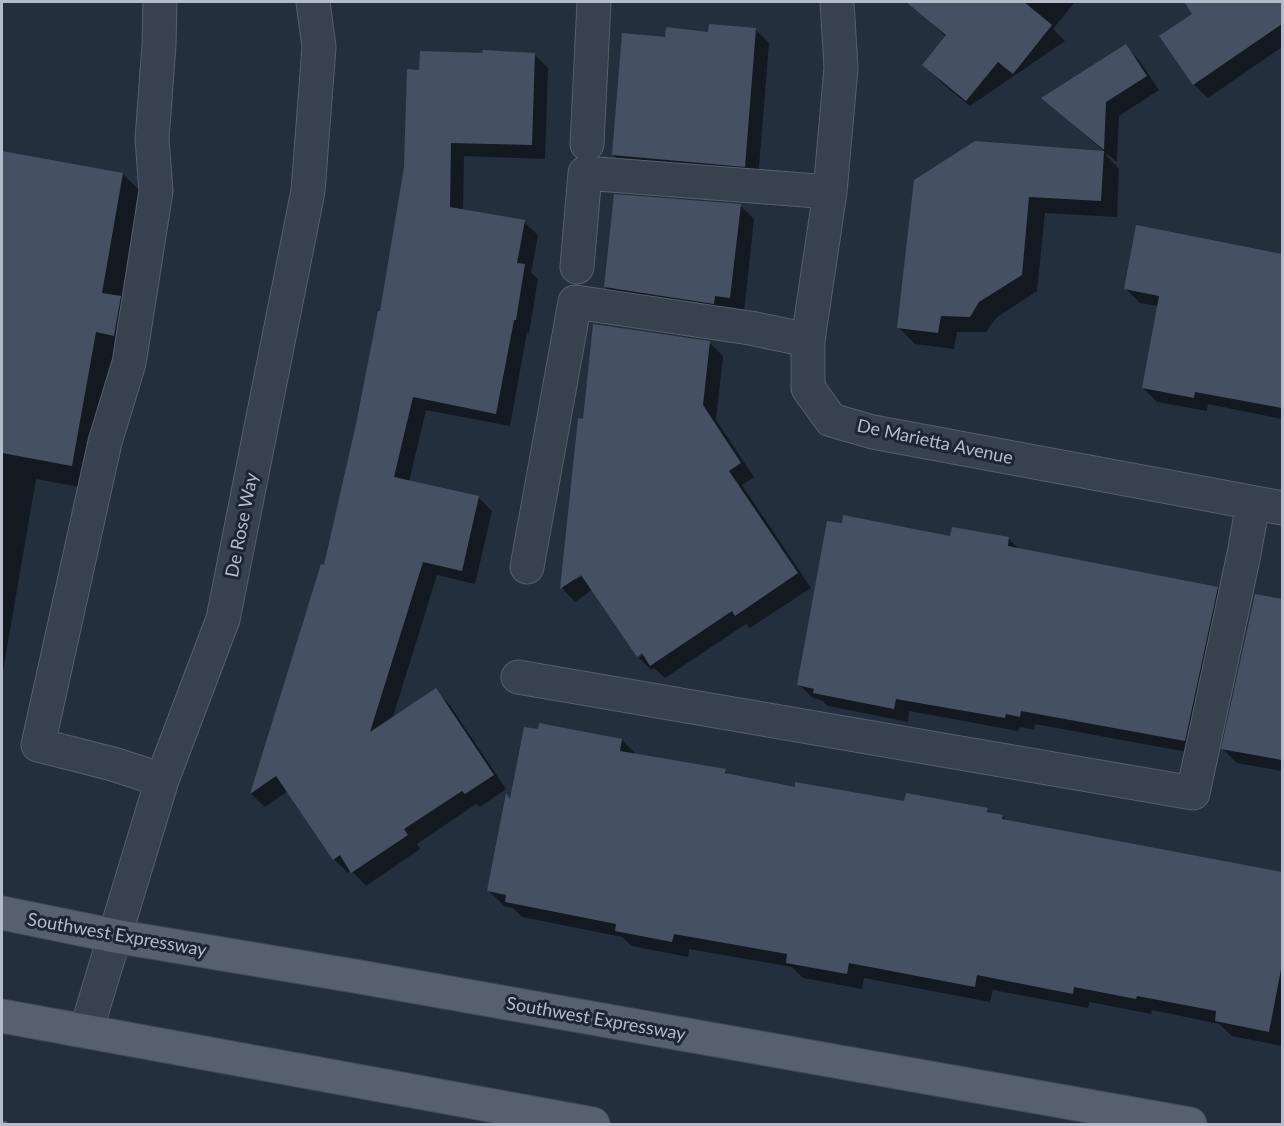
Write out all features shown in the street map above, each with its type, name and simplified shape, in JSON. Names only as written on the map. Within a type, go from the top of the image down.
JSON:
[{"type":"main road","name":"Southwest Expressway","points":[[2,913],[115,936],[360,977],[1190,1125]]},
{"type":"main road","points":[[2,1016],[593,1125]]},
{"type":"street","points":[[160,2],[152,139],[156,191],[129,363],[105,442],[38,745],[114,764],[162,780]]},
{"type":"street","name":"De Rose Way","points":[[86,1031],[162,780],[223,619],[308,191],[319,47],[313,2]]},
{"type":"street","points":[[586,144],[594,2]]},
{"type":"street","name":"De Marietta Avenue","points":[[837,2],[841,68],[830,192],[808,340],[808,388],[831,420],[873,432],[1268,506]]},
{"type":"street","points":[[577,267],[585,173],[830,192]]},
{"type":"street","points":[[527,567],[575,302],[750,328],[808,340]]},
{"type":"street","points":[[518,677],[1193,793],[1245,554],[1268,506]]},
{"type":"building","points":[[906,2],[1024,2],[1052,25],[1013,74],[998,62],[966,101],[922,65],[946,35]]},
{"type":"building","points":[[1184,2],[1282,2],[1282,24],[1193,85],[1159,36],[1192,14]]},
{"type":"building","points":[[709,24],[756,28],[745,167],[612,155],[622,33],[665,37],[666,27],[708,32]]},
{"type":"building","points":[[1126,44],[1147,76],[1106,102],[1104,150],[1041,98]]},
{"type":"building","points":[[483,50],[535,53],[532,145],[451,143],[450,207],[525,220],[517,263],[525,264],[516,320],[514,320],[496,414],[413,397],[394,477],[479,496],[462,571],[423,562],[370,732],[436,688],[494,775],[465,794],[462,791],[404,829],[408,835],[351,873],[340,855],[333,860],[276,776],[250,794],[321,564],[324,565],[356,424],[378,311],[380,311],[404,167],[407,69],[419,70],[420,51],[482,53]]},
{"type":"building","points":[[975,141],[1104,151],[1101,201],[1029,197],[1022,275],[979,302],[970,317],[941,316],[938,333],[897,328],[914,180]]},
{"type":"building","points":[[2,151],[123,173],[102,293],[121,296],[114,336],[96,332],[72,466],[2,453]]},
{"type":"building","points":[[614,194],[741,204],[730,298],[715,296],[714,304],[604,287]]},
{"type":"building","points":[[1136,225],[1282,254],[1282,408],[1195,392],[1194,398],[1142,388],[1159,296],[1124,289]]},
{"type":"building","points":[[593,324],[710,341],[703,405],[741,463],[729,471],[798,573],[735,616],[732,611],[650,666],[642,653],[637,657],[581,575],[560,589],[578,418],[583,419]]},
{"type":"building","points":[[843,515],[950,536],[952,527],[1009,537],[1008,546],[1218,587],[1185,741],[1021,711],[1020,717],[1006,714],[1005,718],[896,699],[894,709],[813,693],[814,689],[797,685],[827,521],[842,523]]},
{"type":"building","points":[[1255,594],[1282,599],[1282,760],[1221,749]]},
{"type":"building","points":[[539,723],[622,739],[620,751],[726,769],[725,773],[795,787],[795,782],[904,801],[906,793],[988,808],[987,812],[1003,815],[1002,819],[1282,872],[1282,964],[1269,1032],[1215,1021],[1216,1011],[1074,987],[1073,994],[977,975],[975,987],[849,963],[847,974],[786,963],[787,954],[674,934],[672,942],[615,931],[616,924],[505,902],[506,895],[487,891],[506,793],[510,799],[524,727],[538,729]]},
{"type":"railway","points":[[2,1123],[7,1124]]}]
